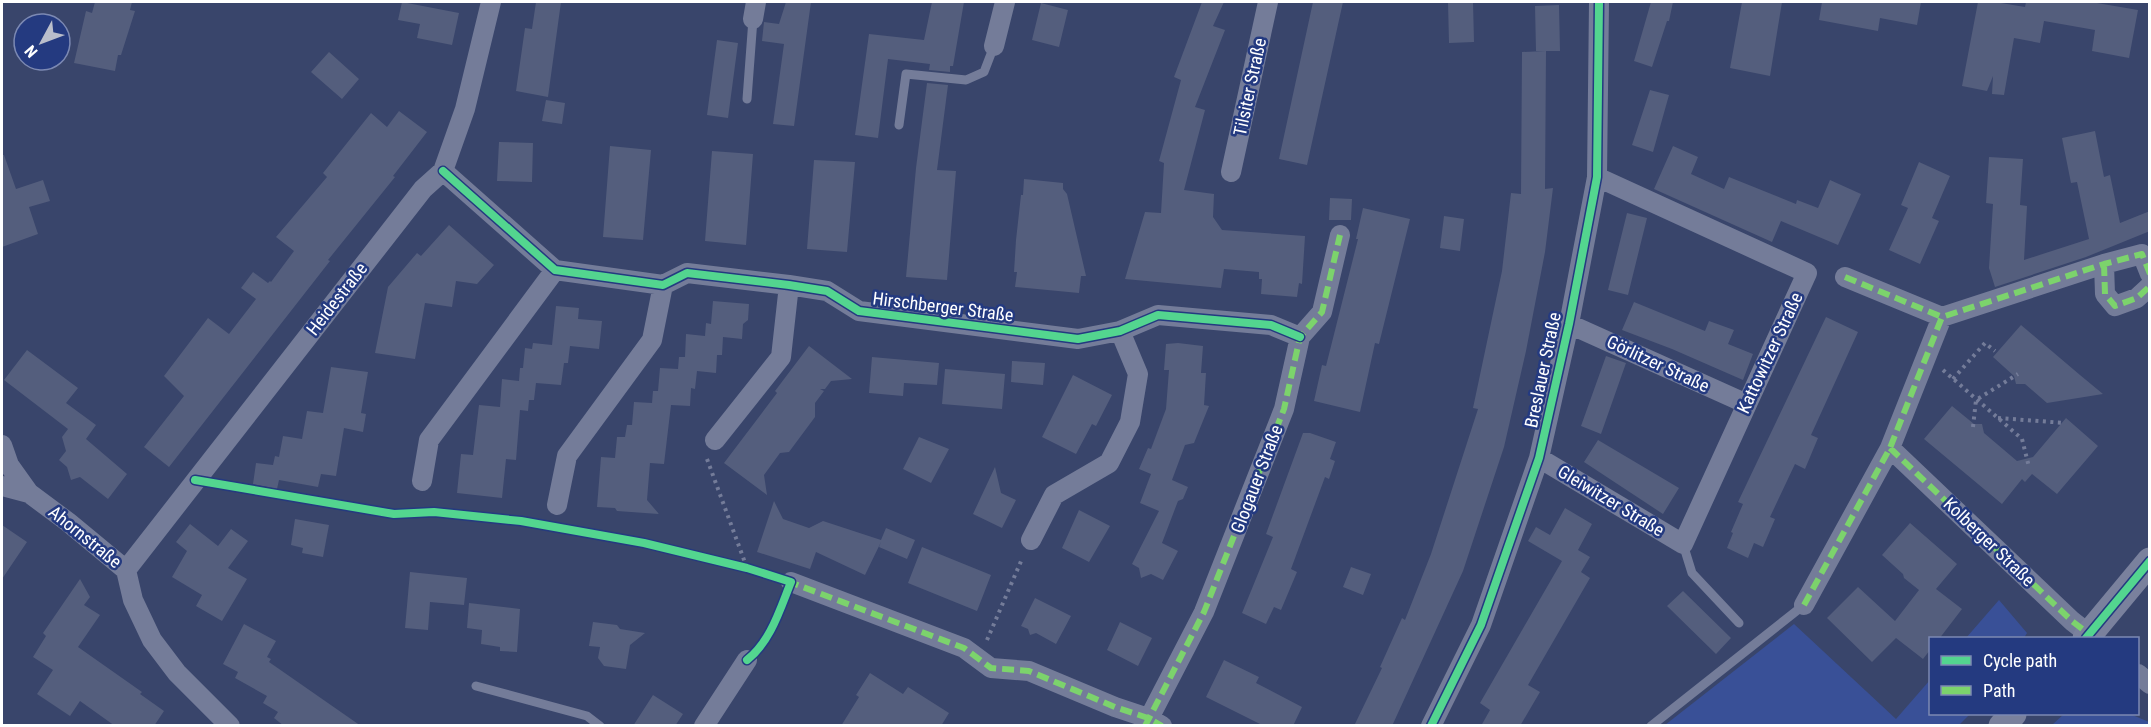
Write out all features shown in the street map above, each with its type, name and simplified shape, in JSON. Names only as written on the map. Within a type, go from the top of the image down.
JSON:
[{"type":"main road","points":[[2090,637],[2150,561]]},
{"type":"street","name":"Heidestraße","points":[[126,570],[423,189],[443,171],[465,109],[491,2]]},
{"type":"street","points":[[994,46],[1005,2]]},
{"type":"street","name":"Tilsiter Straße","points":[[1231,172],[1268,2]]},
{"type":"street","name":"Breslauer Straße","points":[[1431,726],[1481,625],[1539,458],[1569,324],[1597,177],[1599,2]]},
{"type":"street","points":[[443,171],[555,270],[663,285],[652,340],[567,456],[557,505]]},
{"type":"street","name":"Kattowitzer Straße","points":[[1597,177],[1807,273],[1683,544]]},
{"type":"street","points":[[1299,337],[1322,312],[1340,235]]},
{"type":"street","points":[[1845,277],[1942,317],[2104,264],[2142,254],[2150,274]]},
{"type":"street","points":[[2104,264],[2105,294],[2115,306],[2137,298],[2150,286]]},
{"type":"street","points":[[422,481],[429,440],[555,270]]},
{"type":"street","name":"Hirschberger Straße","points":[[663,285],[687,273],[789,285],[827,291],[859,311],[1078,339],[1120,331],[1158,315],[1271,325],[1299,337]]},
{"type":"street","points":[[715,440],[781,357],[789,285]]},
{"type":"street","points":[[1804,605],[1890,448],[1942,317]]},
{"type":"street","name":"Görlitzer Straße","points":[[1569,324],[1747,405]]},
{"type":"street","points":[[1031,540],[1054,495],[1109,463],[1130,422],[1138,374],[1120,331]]},
{"type":"street","name":"Glogauer Straße","points":[[991,668],[1029,671],[1152,723],[1204,612],[1284,409],[1299,337]]},
{"type":"street","points":[[2,444],[9,465],[29,493]]},
{"type":"street","name":"Kolberger Straße","points":[[1890,448],[2090,637]]},
{"type":"street","name":"Gleiwitzer Straße","points":[[1539,458],[1683,544]]},
{"type":"street","name":"Ahornstraße","points":[[2,486],[29,493],[126,570],[133,600],[152,640],[177,673],[230,726]]},
{"type":"street","points":[[791,582],[964,648],[991,668]]},
{"type":"street","points":[[704,726],[747,660]]},
{"type":"lane","points":[[747,99],[754,10]]},
{"type":"lane","points":[[899,125],[906,74],[966,80],[984,72],[994,46]]},
{"type":"lane","points":[[1683,544],[1692,573],[1739,623]]},
{"type":"lane","points":[[1651,726],[1804,605]]},
{"type":"lane","points":[[476,686],[586,716],[600,726]]},
{"type":"path","points":[[1953,380],[1985,343],[1995,351]]},
{"type":"path","points":[[1926,356],[2022,439],[2029,467]]},
{"type":"path","points":[[1972,427],[1976,400],[2018,374]]},
{"type":"path","points":[[1997,418],[2066,423]]},
{"type":"path","points":[[715,440],[706,456],[747,568]]},
{"type":"path","points":[[991,668],[987,638],[1031,540]]},
{"type":"shaded area","points":[[1999,600],[2027,633],[2025,637],[1967,637]]},
{"type":"shaded area","points":[[1794,624],[1896,719],[1929,681],[1929,715],[1969,715],[1958,726],[1665,725]]},
{"type":"shaded area","points":[[2063,715],[2132,715],[2149,722],[2149,725],[2052,725]]},
{"type":"building","points":[[95,2],[132,2],[130,10],[135,11],[121,55],[118,55],[115,71],[74,63],[86,11],[92,13]]},
{"type":"building","points":[[402,2],[459,13],[452,45],[417,38],[420,24],[398,20]]},
{"type":"building","points":[[536,2],[561,2],[548,97],[516,91],[525,28],[532,29]]},
{"type":"building","points":[[786,2],[811,2],[794,126],[773,124],[784,44],[762,41],[764,22],[779,24]]},
{"type":"building","points":[[932,2],[964,2],[950,72],[929,70],[930,64],[888,59],[878,138],[855,135],[869,34],[924,40]]},
{"type":"building","points":[[1202,2],[1224,2],[1213,26],[1225,30],[1195,107],[1205,110],[1184,190],[1214,194],[1213,217],[1222,230],[1305,236],[1302,284],[1299,283],[1297,297],[1261,294],[1262,279],[1259,279],[1259,272],[1224,269],[1221,288],[1125,279],[1145,212],[1161,213],[1164,163],[1159,161],[1181,80],[1174,77]]},
{"type":"building","points":[[1313,2],[1343,2],[1307,165],[1279,159]]},
{"type":"building","points":[[1448,2],[1473,2],[1474,42],[1449,43]]},
{"type":"building","points":[[1651,2],[1673,2],[1669,21],[1667,21],[1652,67],[1634,61]]},
{"type":"building","points":[[1742,2],[1782,2],[1770,76],[1730,68]]},
{"type":"building","points":[[1822,2],[1921,2],[1917,25],[1880,18],[1878,31],[1819,20]]},
{"type":"building","points":[[1978,2],[2025,7],[2026,2],[2091,2],[2138,10],[2129,58],[2092,51],[2095,30],[2044,21],[2040,43],[2014,38],[2004,95],[1992,94],[1993,76],[1987,91],[1962,86]]},
{"type":"building","points":[[1041,3],[1068,10],[1059,47],[1032,40]]},
{"type":"building","points":[[1559,5],[1560,51],[1536,51],[1535,6]]},
{"type":"building","points":[[717,40],[738,43],[728,118],[707,115]]},
{"type":"building","points":[[1546,51],[1545,189],[1553,188],[1545,252],[1504,447],[1463,571],[1392,726],[1354,726],[1382,668],[1380,667],[1402,618],[1405,620],[1431,554],[1478,409],[1473,408],[1502,271],[1511,193],[1521,194],[1522,52]]},
{"type":"building","points":[[329,52],[359,79],[342,99],[311,72]]},
{"type":"building","points":[[927,83],[948,85],[937,170],[956,171],[947,280],[906,277]]},
{"type":"building","points":[[1650,90],[1669,95],[1653,152],[1632,145]]},
{"type":"building","points":[[546,100],[565,103],[562,124],[542,121]]},
{"type":"building","points":[[399,111],[427,132],[393,176],[395,177],[328,260],[330,261],[169,467],[144,447],[184,396],[164,376],[208,318],[229,334],[256,299],[241,288],[253,272],[268,283],[271,282],[294,251],[276,237],[327,177],[323,173],[371,113],[387,127]]},
{"type":"building","points":[[2095,131],[2104,177],[2110,175],[2120,223],[2150,211],[2150,231],[2086,257],[1995,287],[1989,268],[1993,204],[1986,203],[1989,157],[2023,159],[2020,205],[2027,206],[2024,260],[2089,239],[2077,182],[2071,183],[2062,138]]},
{"type":"building","points":[[499,142],[533,143],[532,182],[497,181]]},
{"type":"building","points":[[610,146],[651,150],[643,240],[603,237]]},
{"type":"building","points":[[1673,146],[1698,157],[1691,174],[1724,189],[1729,177],[1796,204],[1797,200],[1818,208],[1830,180],[1861,194],[1838,245],[1781,221],[1772,242],[1654,189]]},
{"type":"building","points":[[712,151],[753,154],[746,245],[705,241]]},
{"type":"building","points":[[2,155],[4,155],[16,189],[43,180],[50,201],[29,207],[38,234],[2,247]]},
{"type":"building","points":[[814,160],[855,162],[847,252],[807,249]]},
{"type":"building","points":[[1919,162],[1950,176],[1932,218],[1939,221],[1920,264],[1889,250],[1908,208],[1901,205]]},
{"type":"building","points":[[1024,179],[1063,183],[1086,276],[1081,276],[1079,293],[1015,287],[1016,240]]},
{"type":"building","points":[[1330,198],[1352,199],[1351,220],[1329,220]]},
{"type":"building","points":[[1363,208],[1410,219],[1379,344],[1375,343],[1360,412],[1314,401],[1322,365],[1326,366],[1358,239],[1356,239]]},
{"type":"building","points":[[1627,213],[1647,218],[1628,295],[1608,290]]},
{"type":"building","points":[[1444,216],[1464,219],[1460,251],[1440,248]]},
{"type":"building","points":[[449,225],[494,265],[477,284],[456,281],[452,307],[425,303],[415,359],[375,353],[388,287],[417,253],[421,256]]},
{"type":"building","points":[[713,301],[749,304],[748,320],[743,324],[742,339],[723,337],[722,355],[717,355],[716,373],[697,371],[695,389],[691,388],[690,406],[671,405],[664,464],[650,463],[647,500],[659,514],[597,507],[601,457],[615,458],[617,437],[625,437],[627,425],[632,425],[634,402],[652,403],[653,391],[658,391],[660,368],[678,369],[679,357],[685,357],[686,334],[705,336],[706,323],[711,324]]},
{"type":"building","points":[[1634,302],[1705,331],[1709,321],[1734,330],[1728,344],[1753,354],[1743,380],[1622,330]]},
{"type":"building","points":[[556,306],[579,308],[578,319],[602,321],[599,349],[570,346],[568,363],[564,363],[561,385],[536,383],[534,400],[529,400],[528,411],[520,410],[516,460],[506,459],[502,498],[457,493],[461,454],[473,455],[479,405],[500,407],[502,379],[519,381],[525,348],[532,349],[533,343],[552,345]]},
{"type":"building","points":[[1826,317],[1858,332],[1811,435],[1818,438],[1805,469],[1795,464],[1770,517],[1775,519],[1763,547],[1754,543],[1748,558],[1727,548],[1743,504],[1738,502]]},
{"type":"building","points":[[2021,325],[2103,394],[2047,403],[2025,384],[2016,384],[2014,376],[1993,357]]},
{"type":"building","points":[[1166,344],[1203,346],[1201,373],[1206,373],[1204,405],[1209,406],[1194,443],[1185,445],[1172,480],[1188,487],[1183,499],[1178,501],[1162,543],[1178,551],[1163,580],[1151,574],[1141,578],[1139,568],[1132,564],[1159,511],[1140,503],[1151,474],[1139,469],[1148,448],[1151,449],[1166,409],[1169,370],[1164,370]]},
{"type":"building","points":[[809,346],[852,379],[831,381],[825,389],[820,389],[824,391],[815,403],[815,417],[789,452],[780,453],[764,475],[767,495],[724,463]]},
{"type":"building","points":[[27,350],[78,388],[66,403],[96,425],[86,439],[127,474],[108,499],[80,477],[71,480],[67,467],[59,460],[66,451],[62,437],[68,429],[4,380]]},
{"type":"building","points":[[1606,356],[1626,363],[1601,434],[1581,426]]},
{"type":"building","points":[[872,357],[939,363],[937,385],[904,383],[903,396],[869,393]]},
{"type":"building","points":[[1012,361],[1045,363],[1043,385],[1011,382]]},
{"type":"building","points":[[331,367],[368,372],[361,413],[366,414],[363,432],[344,428],[336,476],[321,474],[318,487],[279,480],[277,489],[253,484],[256,463],[273,465],[275,456],[279,457],[283,436],[302,439],[307,411],[323,413]]},
{"type":"building","points":[[945,369],[1005,374],[1002,409],[942,404]]},
{"type":"building","points":[[1073,375],[1112,395],[1096,426],[1092,424],[1076,454],[1042,437]]},
{"type":"building","points":[[1952,406],[1974,424],[1982,424],[1984,433],[2017,461],[2033,457],[2066,418],[2098,446],[2057,494],[2032,474],[2025,482],[2022,479],[2002,504],[1924,439]]},
{"type":"building","points":[[1303,433],[1310,433],[1336,442],[1330,459],[1335,461],[1329,479],[1325,477],[1291,569],[1297,572],[1281,610],[1274,607],[1266,624],[1242,613],[1273,537],[1266,534]]},
{"type":"building","points":[[919,437],[949,449],[931,483],[903,469]]},
{"type":"building","points":[[1598,440],[1679,488],[1663,514],[1584,462]]},
{"type":"building","points":[[995,467],[1001,493],[1016,500],[1002,528],[973,514]]},
{"type":"building","points":[[774,501],[783,519],[809,528],[823,521],[881,540],[886,528],[915,540],[907,559],[879,547],[881,542],[865,575],[816,552],[810,569],[757,552]]},
{"type":"building","points":[[1565,508],[1592,524],[1578,550],[1590,557],[1581,572],[1590,578],[1528,685],[1540,692],[1520,726],[1481,726],[1490,710],[1480,703],[1562,561],[1528,541],[1536,527],[1550,535]]},
{"type":"building","points":[[1079,510],[1110,526],[1089,562],[1062,548]]},
{"type":"building","points":[[295,519],[329,525],[323,557],[302,553],[303,548],[291,545]]},
{"type":"building","points":[[1910,523],[1957,564],[1936,589],[1962,609],[1941,637],[1929,637],[1929,651],[1923,659],[1896,638],[1872,662],[1827,618],[1858,587],[1895,621],[1919,590],[1882,555]]},
{"type":"building","points":[[190,524],[218,546],[231,529],[248,541],[228,568],[247,579],[222,621],[196,606],[202,595],[172,577],[187,551],[176,542]]},
{"type":"building","points":[[2,525],[27,542],[2,579]]},
{"type":"building","points":[[922,547],[991,575],[977,611],[908,583]]},
{"type":"building","points":[[1351,567],[1371,574],[1363,595],[1343,587]]},
{"type":"building","points":[[410,572],[467,578],[464,605],[430,602],[428,630],[405,628]]},
{"type":"building","points":[[80,579],[90,597],[84,605],[100,615],[78,647],[142,692],[140,694],[164,711],[154,726],[115,726],[80,701],[70,716],[37,694],[53,670],[33,657],[46,636],[43,633]]},
{"type":"building","points":[[1683,591],[1731,638],[1716,654],[1667,606]]},
{"type":"building","points":[[1035,598],[1071,616],[1056,644],[1036,633],[1030,635],[1028,629],[1021,626]]},
{"type":"building","points":[[469,603],[520,609],[517,652],[500,651],[500,647],[481,644],[482,630],[467,628]]},
{"type":"building","points":[[593,622],[617,625],[620,629],[645,633],[630,645],[626,669],[604,666],[598,658],[600,647],[589,646]]},
{"type":"building","points":[[1120,622],[1152,638],[1138,666],[1107,650]]},
{"type":"building","points":[[244,624],[276,641],[267,657],[271,659],[269,662],[361,726],[284,726],[274,718],[278,712],[263,703],[267,696],[235,678],[238,672],[223,664]]},
{"type":"building","points":[[1224,660],[1259,677],[1256,683],[1302,707],[1293,726],[1264,726],[1206,697]]},
{"type":"building","points":[[870,673],[903,694],[908,687],[949,713],[941,726],[841,726],[859,697],[856,695]]},
{"type":"building","points":[[653,695],[683,714],[675,726],[633,726]]},
{"type":"marked path","points":[[1145,726],[1204,612],[1284,409],[1300,337],[1322,312],[1340,235]]},
{"type":"marked path","points":[[1804,605],[1890,448],[1942,317],[2104,264],[2142,254],[2150,274]]},
{"type":"marked path","points":[[2104,264],[2105,294],[2115,306],[2137,298],[2150,286]]},
{"type":"marked path","points":[[1845,277],[1942,317]]},
{"type":"marked path","points":[[1890,448],[2072,621],[2090,635]]},
{"type":"marked path","points":[[787,581],[964,648],[991,668],[1029,671],[1115,707],[1148,718],[1162,726]]},
{"type":"cycle path","points":[[1431,726],[1481,625],[1539,458],[1569,324],[1597,177],[1599,2]]},
{"type":"cycle path","points":[[443,171],[555,270],[663,285],[687,273],[789,285],[827,291],[859,311],[1078,339],[1120,331],[1158,315],[1271,325],[1300,337]]},
{"type":"cycle path","points":[[195,480],[394,514],[434,512],[521,521],[644,543],[747,568],[791,582],[769,634],[747,660]]},
{"type":"cycle path","points":[[2087,637],[2150,561]]}]
